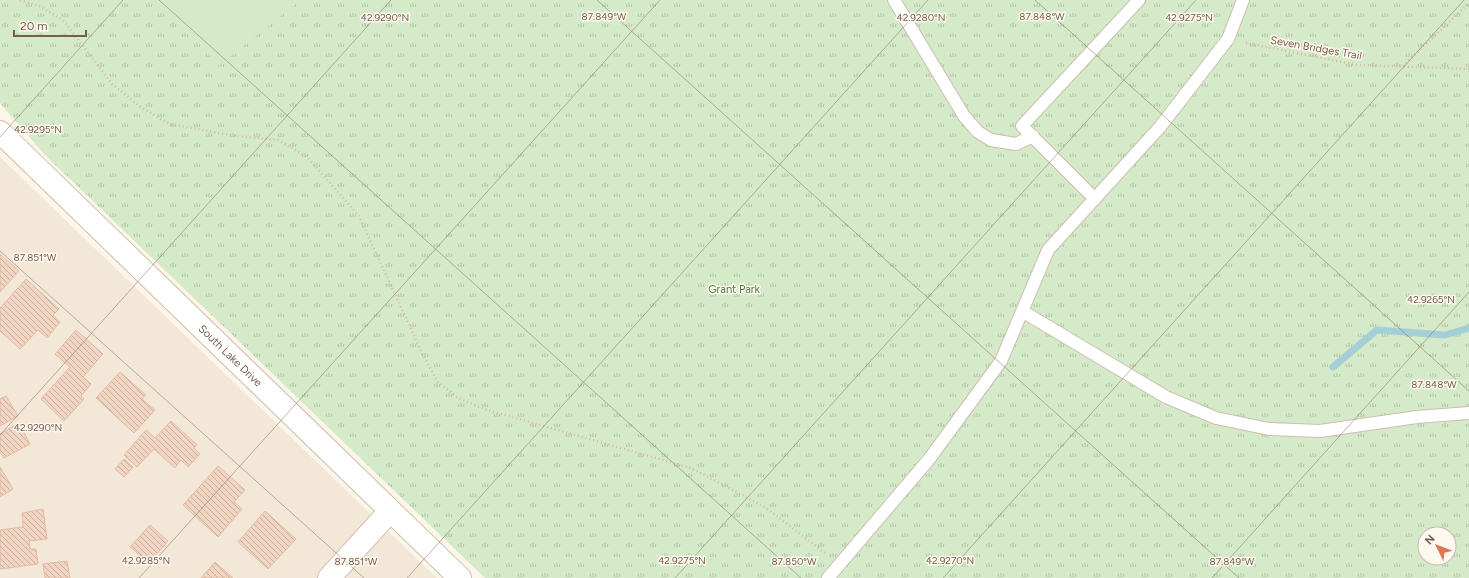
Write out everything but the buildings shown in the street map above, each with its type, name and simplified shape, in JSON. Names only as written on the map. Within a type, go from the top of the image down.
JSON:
[{"type":"street","name":"South Lake Drive","points":[[0,132],[460,578]]},
{"type":"street","points":[[329,578],[390,511]]},
{"type":"lane","points":[[894,0],[964,116],[978,132],[991,140],[1016,144],[1033,136]]},
{"type":"lane","points":[[1096,199],[1022,126],[1139,0]]},
{"type":"lane","points":[[828,578],[930,458],[1001,361],[1048,250],[1160,127],[1228,39],[1243,0]]},
{"type":"lane","points":[[1022,311],[1166,397],[1216,418],[1269,429],[1320,431],[1417,417],[1469,413]]},
{"type":"path","points":[[20,0],[39,6],[63,20],[112,84],[139,106],[169,124],[234,136],[278,140],[307,157],[359,216],[422,353],[437,381],[458,398],[484,409],[691,468],[765,507],[828,554]]},
{"type":"path","points":[[1403,66],[1469,3]]},
{"type":"path","name":"Seven Bridges Trail","points":[[1228,39],[1358,65],[1469,69]]},
{"type":"shaded area","points":[[0,157],[437,578],[0,578]]},
{"type":"green space","name":"Grant Park","points":[[0,0],[1469,0],[1469,578],[485,578],[45,155],[0,103]]},
{"type":"green space","points":[[165,0],[301,0],[218,66]]},
{"type":"waterway","points":[[1333,367],[1377,330],[1445,335],[1469,328]]}]
